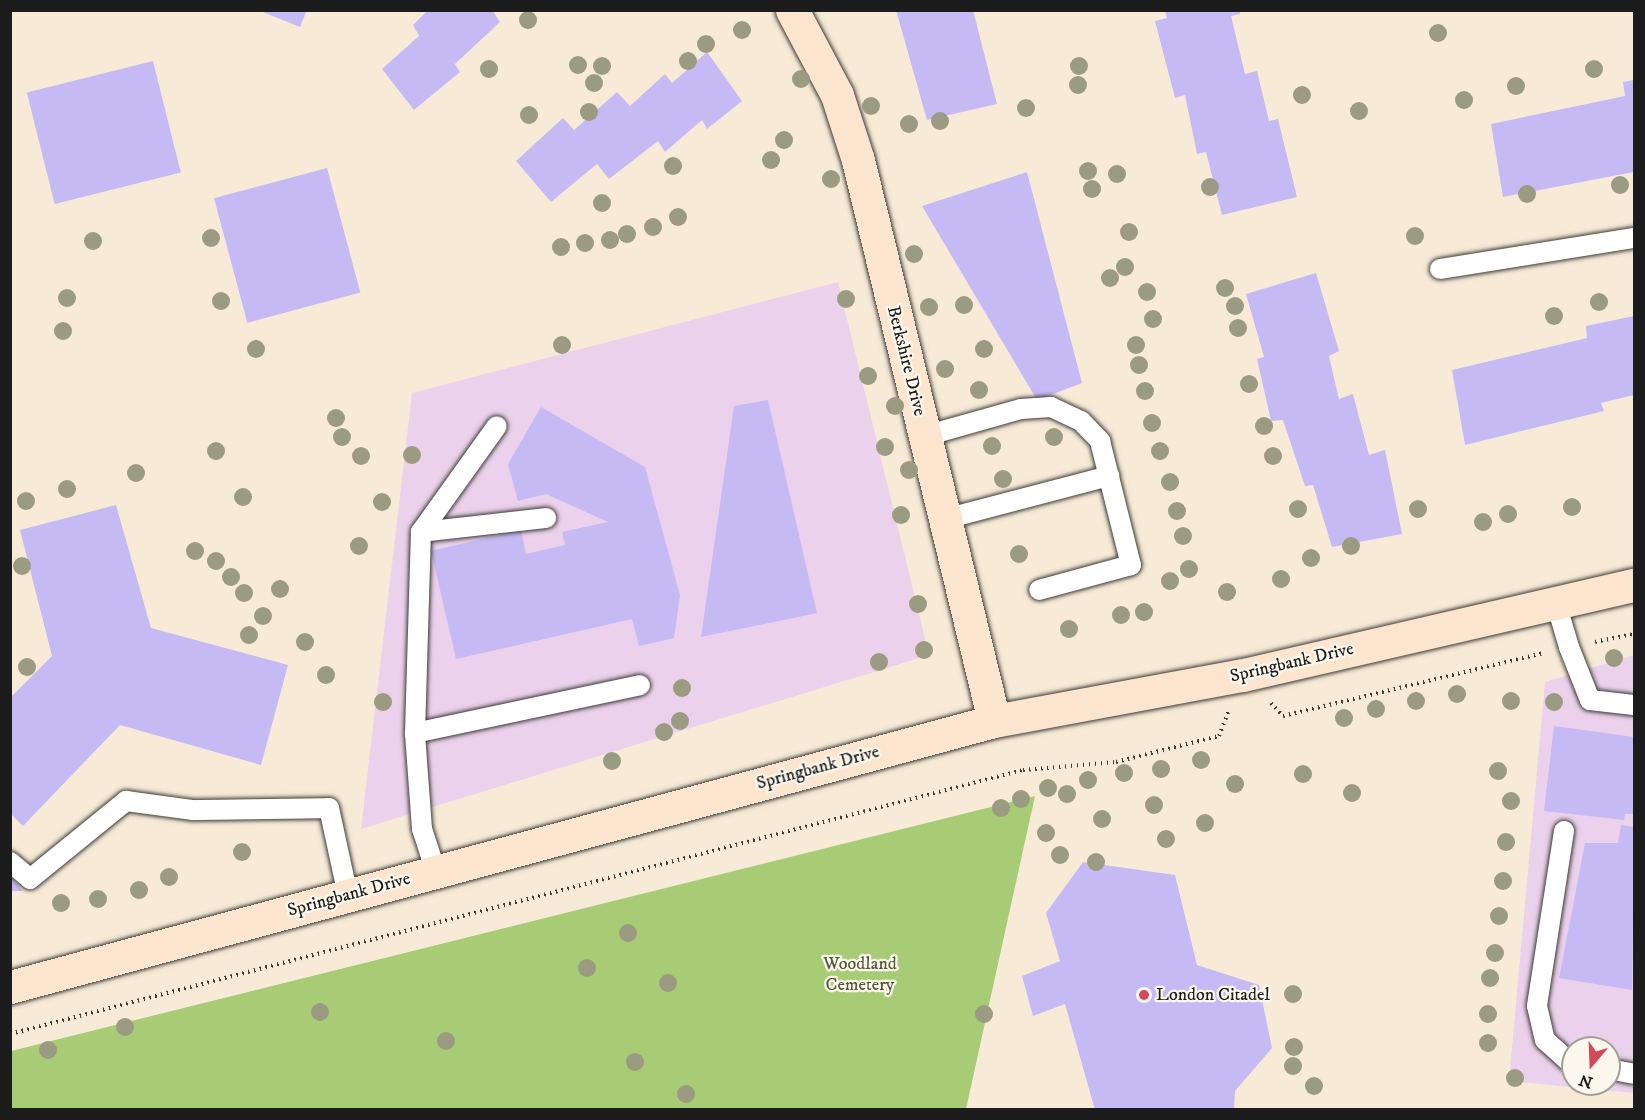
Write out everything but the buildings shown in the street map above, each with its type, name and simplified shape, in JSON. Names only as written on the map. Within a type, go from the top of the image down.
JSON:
[{"type":"main road","name":"Berkshire Drive","points":[[792,10],[837,95],[858,160],[994,721]]},
{"type":"main road","name":"Springbank Drive","points":[[10,987],[994,721],[1243,675],[1635,585]]},
{"type":"lane","points":[[1440,269],[1635,238]]},
{"type":"lane","points":[[925,436],[1021,409],[1051,407],[1081,421],[1100,441],[1131,565],[1039,590]]},
{"type":"lane","points":[[436,872],[422,829],[415,733],[421,532],[497,426]]},
{"type":"lane","points":[[945,519],[1109,476]]},
{"type":"lane","points":[[421,532],[546,518]]},
{"type":"lane","points":[[1556,603],[1569,647],[1590,700],[1635,705]]},
{"type":"lane","points":[[415,733],[640,685]]},
{"type":"lane","points":[[10,861],[30,879],[126,801],[193,810],[329,808],[348,896]]},
{"type":"lane","points":[[1561,1055],[1545,1040],[1537,1006],[1564,831]]},
{"type":"path","points":[[10,1034],[1023,770],[1116,762],[1219,736],[1243,675],[1284,716],[1569,647],[1635,634]]},
{"type":"shaded area","points":[[838,282],[929,655],[361,829],[412,393]]},
{"type":"shaded area","points":[[1634,655],[1634,1093],[1621,1092],[1621,1036],[1561,1036],[1561,1086],[1509,1081],[1545,682]]},
{"type":"green space","name":"Woodland Cemetery","points":[[1035,796],[966,1109],[11,1109],[11,1051]]},
{"type":"place","name":"London Citadel","points":[[1144,995]]}]
